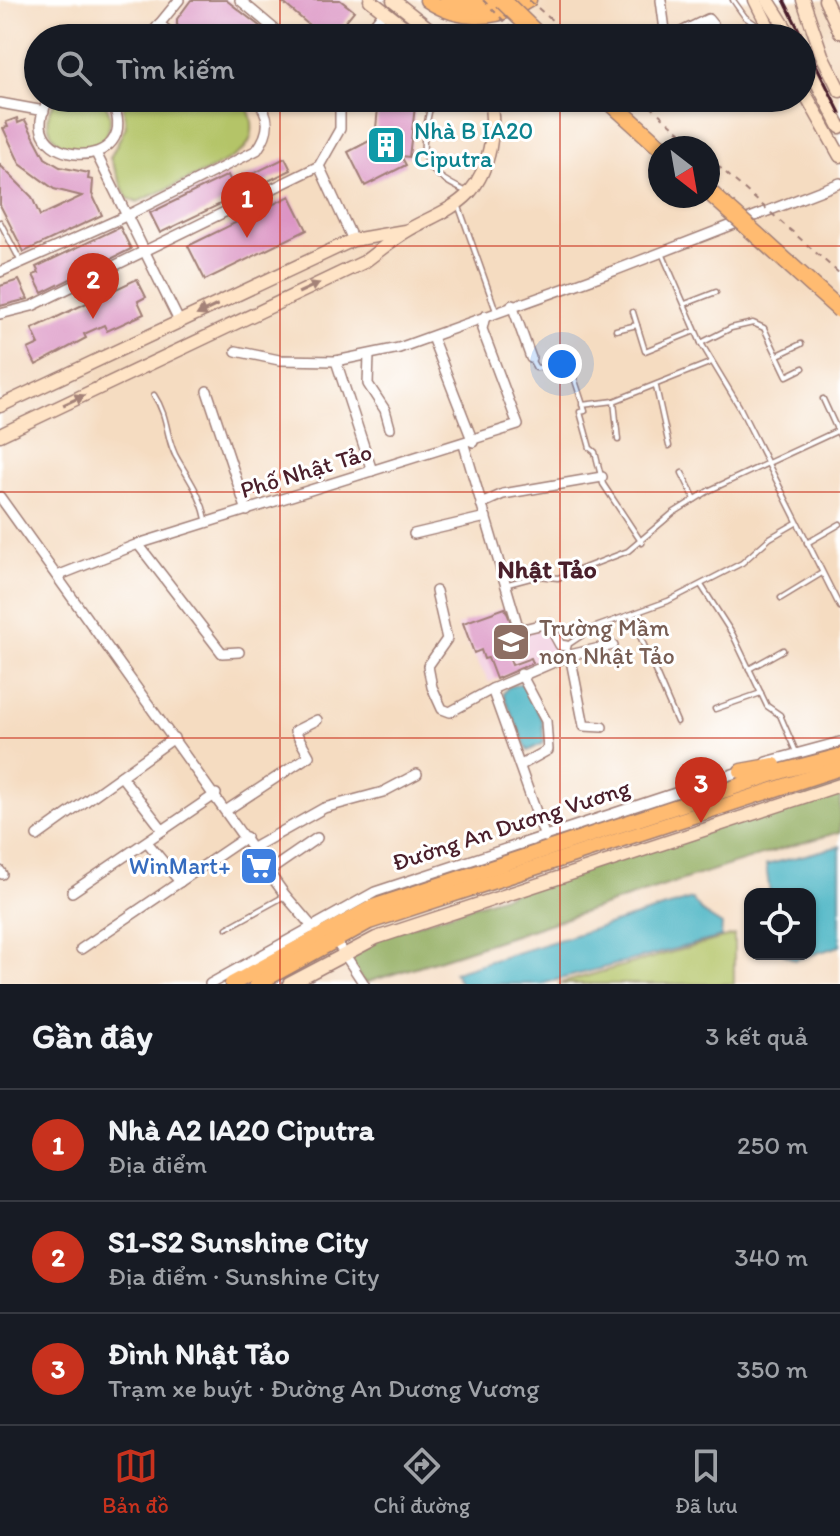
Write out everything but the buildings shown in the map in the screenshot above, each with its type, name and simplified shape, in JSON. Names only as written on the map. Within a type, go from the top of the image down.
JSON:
[{"type":"highway","points":[[448,0],[482,7],[511,0]]},
{"type":"highway","points":[[502,0],[527,24]]},
{"type":"highway","points":[[621,112],[648,136]]},
{"type":"highway","points":[[720,202],[840,310]]},
{"type":"main road","points":[[427,0],[446,10],[474,17],[502,14],[529,0]]},
{"type":"main road","points":[[741,771],[817,752],[840,755]]},
{"type":"main road","name":"Đường An Dương Vương","points":[[232,984],[315,930],[373,907],[786,770],[840,755]]},
{"type":"main road","name":"Đường An Dương Vương","points":[[257,984],[334,938],[398,912],[840,768]]},
{"type":"street","points":[[159,24],[179,0]]},
{"type":"street","points":[[240,0],[269,24]]},
{"type":"street","points":[[370,0],[400,24]]},
{"type":"street","points":[[393,0],[423,24]]},
{"type":"street","points":[[661,0],[665,24]]},
{"type":"street","points":[[755,0],[767,24]]},
{"type":"street","points":[[768,0],[783,24]]},
{"type":"street","points":[[803,0],[811,24]]},
{"type":"street","points":[[829,4],[840,32]]},
{"type":"street","points":[[375,24],[384,12]]},
{"type":"street","points":[[816,38],[840,91]]},
{"type":"street","points":[[816,81],[840,127]]},
{"type":"street","points":[[0,103],[24,107]]},
{"type":"street","points":[[44,112],[43,126],[55,148],[77,157],[96,153],[114,133],[116,112]]},
{"type":"street","points":[[0,272],[126,216],[257,150],[268,130],[266,112]]},
{"type":"street","points":[[0,314],[32,306],[319,166],[340,129],[340,112]]},
{"type":"street","points":[[1,432],[364,262],[408,230],[457,202],[469,193],[488,155],[493,123],[491,112]]},
{"type":"street","points":[[815,112],[840,156]]},
{"type":"street","points":[[96,153],[180,323]]},
{"type":"street","points":[[319,166],[364,262]]},
{"type":"street","points":[[236,351],[279,360],[336,361],[369,355],[432,337],[512,305],[662,253],[840,183]]},
{"type":"street","points":[[734,225],[840,320]]},
{"type":"street","points":[[0,406],[353,240],[408,230]]},
{"type":"street","points":[[512,305],[531,358]]},
{"type":"street","name":"Phố Nhật Tảo","points":[[57,576],[138,544],[468,444],[518,425],[482,329],[485,316]]},
{"type":"street","points":[[432,337],[468,444],[481,504],[519,630],[548,623],[560,645],[568,650],[584,726],[602,727]]},
{"type":"street","points":[[369,355],[368,384],[385,410],[390,428]]},
{"type":"street","points":[[336,361],[372,471]]},
{"type":"street","points":[[207,391],[247,511]]},
{"type":"street","points":[[481,504],[503,494],[602,477]]},
{"type":"street","points":[[0,497],[216,794],[285,895],[315,930]]},
{"type":"street","points":[[414,534],[486,517]]},
{"type":"street","points":[[138,544],[222,653],[239,652]]},
{"type":"street","points":[[436,591],[447,624],[447,639],[428,666],[428,674],[442,709],[450,712],[568,650],[613,645]]},
{"type":"street","points":[[521,674],[546,721],[548,750],[521,765]]},
{"type":"street","points":[[492,689],[545,837]]},
{"type":"street","points":[[227,810],[309,756],[295,731],[317,720]]},
{"type":"street","points":[[37,836],[174,738]]},
{"type":"street","name":"Đường An Dương Vương","points":[[210,984],[315,930],[375,892],[796,752],[840,742]]},
{"type":"street","points":[[253,848],[324,808],[383,792],[417,774]]},
{"type":"street","points":[[121,776],[163,830]]},
{"type":"street","points":[[289,984],[376,938],[840,785]]},
{"type":"street","points":[[72,892],[216,794]]},
{"type":"street","points":[[81,949],[246,837]]},
{"type":"street","points":[[269,871],[317,838]]},
{"type":"street","points":[[147,842],[180,882]]},
{"type":"street","points":[[334,938],[364,984]]},
{"type":"lane","points":[[733,0],[745,17],[755,24]]},
{"type":"lane","points":[[430,112],[424,148],[428,167],[437,178],[469,193]]},
{"type":"lane","points":[[457,202],[496,311]]},
{"type":"lane","points":[[0,222],[23,264]]},
{"type":"lane","points":[[662,253],[701,343],[739,406],[840,607]]},
{"type":"lane","points":[[684,305],[716,292]]},
{"type":"lane","points":[[633,312],[645,351],[695,331]]},
{"type":"lane","points":[[701,343],[731,328],[753,323],[764,328],[787,376],[803,368]]},
{"type":"lane","points":[[616,330],[637,325]]},
{"type":"lane","points":[[777,355],[801,344]]},
{"type":"lane","points":[[531,358],[536,368],[570,365],[585,411],[580,412],[590,448],[595,452],[602,477],[625,523],[642,543]]},
{"type":"lane","points":[[582,405],[614,401],[656,387],[712,362]]},
{"type":"lane","points":[[656,387],[669,446]]},
{"type":"lane","points":[[154,395],[168,421],[177,460],[198,491],[207,524]]},
{"type":"lane","points":[[504,585],[538,576],[558,578],[642,543],[673,513],[695,499],[765,463],[839,434],[823,399]]},
{"type":"lane","points":[[614,401],[618,440]]},
{"type":"lane","points":[[682,473],[695,499]]},
{"type":"lane","points":[[568,650],[593,628],[631,615],[742,563],[770,538],[796,523]]},
{"type":"lane","points":[[807,543],[840,524]]},
{"type":"lane","points":[[781,598],[822,573]]},
{"type":"lane","points":[[700,584],[767,706],[780,715],[796,752]]},
{"type":"lane","points":[[833,594],[840,590]]},
{"type":"lane","points":[[631,615],[677,722]]},
{"type":"lane","points":[[749,669],[783,650]]},
{"type":"lane","points":[[715,709],[761,693]]},
{"type":"lane","points":[[227,928],[285,895]]},
{"type":"path","points":[[483,0],[507,24]]},
{"type":"path","points":[[529,0],[556,24]]},
{"type":"path","points":[[657,112],[684,136]]},
{"type":"path","points":[[720,168],[840,274]]},
{"type":"shaded area","name":"Trường Mầm non Nhật Tảo","points":[[508,606],[518,633],[549,627],[561,651],[542,658],[541,663],[489,682],[457,626]]},
{"type":"green space","points":[[108,112],[109,127],[102,141],[91,149],[78,150],[66,147],[55,139],[49,127],[49,114]]},
{"type":"green space","points":[[124,112],[249,112],[252,130],[248,143],[236,155],[137,202],[127,198],[110,158],[126,126]]},
{"type":"green space","points":[[840,785],[840,832],[364,983],[346,956],[376,938]]},
{"type":"green space","points":[[734,935],[734,984],[558,984]]},
{"type":"water","points":[[523,683],[542,720],[544,743],[528,751],[503,694],[508,687]]},
{"type":"water","points":[[840,846],[840,946],[816,953],[816,888],[769,888],[766,865]]},
{"type":"water","points":[[692,899],[703,913],[722,925],[721,937],[541,984],[461,984],[454,972]]},
{"type":"railway","points":[[784,0],[796,24]]},
{"type":"railway","points":[[816,65],[840,113]]},
{"type":"place","name":"Nhà B IA20 Ciputra","points":[[386,145]]},
{"type":"place","name":"Nhà A2 IA20 Ciputra","points":[[247,238]]},
{"type":"place","name":"S1-S2 Sunshine City","points":[[93,319]]},
{"type":"place","name":"Trường Mầm non Nhật Tảo","points":[[511,642]]},
{"type":"place","name":"Đình Nhật Tảo","points":[[701,823]]},
{"type":"place","name":"WinMart+","points":[[259,866]]},
{"type":"district","name":"Nhật Tảo","points":[[547,569]]}]
